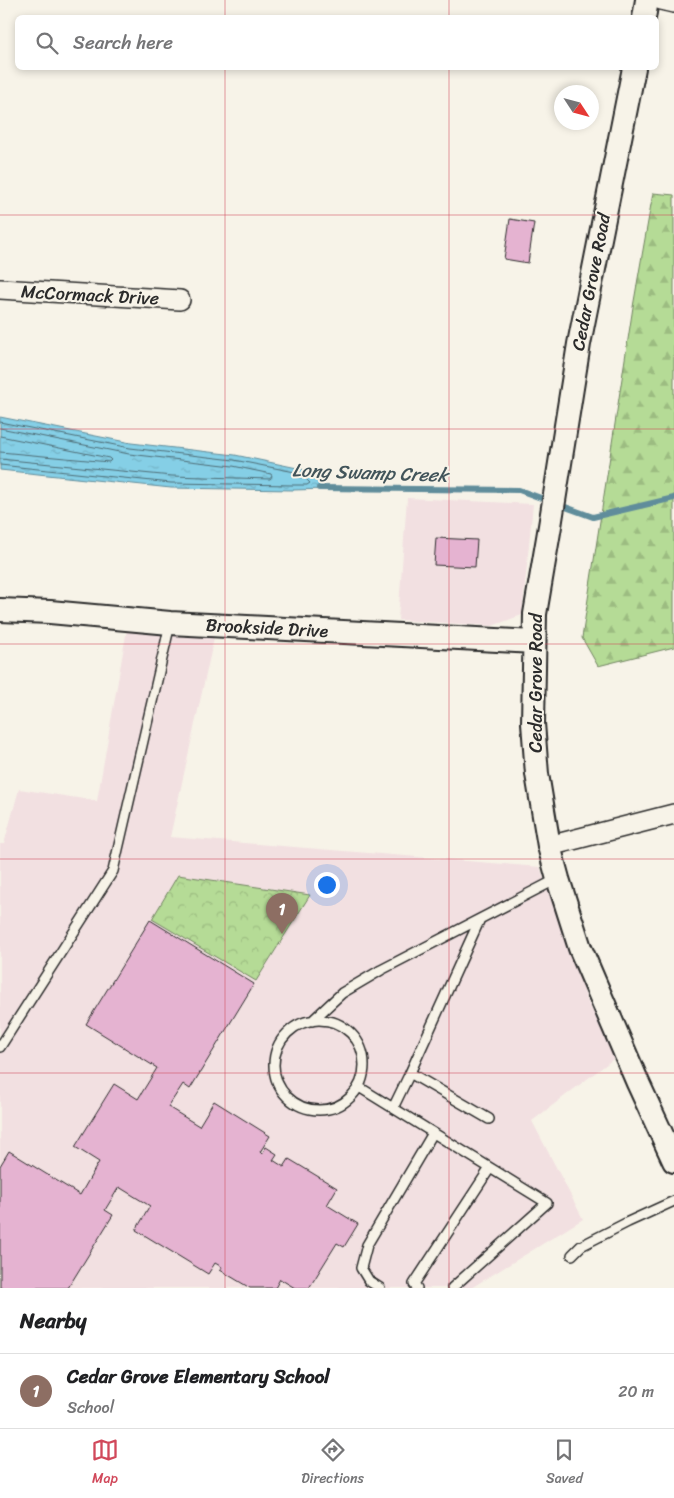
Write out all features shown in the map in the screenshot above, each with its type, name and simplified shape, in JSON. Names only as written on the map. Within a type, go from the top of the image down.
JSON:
[{"type":"street","points":[[644,15],[647,0]]},
{"type":"street","points":[[661,0],[674,3]]},
{"type":"street","name":"Cedar Grove Road","points":[[634,70],[579,344],[535,614],[533,723],[537,774],[550,846],[558,879],[580,948],[674,1161]]},
{"type":"street","name":"McCormack Drive","points":[[0,289],[180,300]]},
{"type":"street","name":"Brookside Drive","points":[[0,610],[50,612],[170,624],[534,642]]},
{"type":"street","points":[[550,846],[674,814]]},
{"type":"lane","points":[[0,1047],[113,871],[170,624]]},
{"type":"lane","points":[[312,1021],[342,993],[381,970],[558,879]]},
{"type":"lane","points":[[393,1108],[480,919]]},
{"type":"lane","points":[[312,1021],[327,1021],[340,1026],[351,1034],[360,1046],[364,1059],[364,1073],[359,1087],[349,1099],[337,1107],[322,1110],[307,1109],[293,1102],[282,1092],[276,1078],[274,1063],[278,1048],[286,1035],[298,1026],[312,1021]]},
{"type":"lane","points":[[410,1073],[489,1119]]},
{"type":"lane","points":[[359,1087],[547,1203],[452,1288]]},
{"type":"lane","points":[[380,1288],[369,1281],[361,1268],[367,1245],[433,1133]]},
{"type":"lane","points":[[412,1287],[490,1168]]},
{"type":"lane","points":[[572,1255],[581,1246],[674,1201]]},
{"type":"shaded area","points":[[407,498],[533,504],[522,615],[492,626],[398,620]]},
{"type":"shaded area","points":[[127,629],[214,638],[170,837],[540,867],[588,1002],[616,1057],[532,1121],[583,1219],[471,1288],[0,1288],[0,844],[4,844],[19,789],[97,801]]},
{"type":"green space","points":[[653,193],[674,195],[674,647],[598,666],[582,638],[633,307]]},
{"type":"green space","points":[[178,875],[310,895],[256,981],[152,919]]},
{"type":"water","points":[[0,417],[131,443],[235,455],[302,469],[327,489],[171,488],[0,470]]},
{"type":"building","points":[[510,219],[534,223],[528,263],[504,259]]},
{"type":"building","points":[[436,538],[477,540],[475,567],[434,565]]},
{"type":"building","points":[[150,920],[254,984],[190,1089],[183,1084],[168,1107],[199,1126],[214,1101],[270,1136],[260,1152],[262,1154],[266,1147],[277,1154],[273,1160],[284,1167],[289,1159],[337,1188],[327,1205],[358,1224],[344,1247],[337,1243],[309,1288],[295,1288],[280,1279],[275,1288],[250,1288],[220,1270],[222,1267],[215,1263],[208,1274],[136,1230],[150,1206],[119,1187],[105,1210],[113,1215],[68,1288],[0,1288],[0,1166],[9,1151],[80,1195],[99,1162],[75,1147],[114,1084],[138,1099],[157,1068],[86,1024]]},
{"type":"waterway","name":"Long Swamp Creek","points":[[319,488],[519,490],[593,517],[674,498]]},
{"type":"place","name":"Cedar Grove Elementary School","points":[[282,934]]}]
